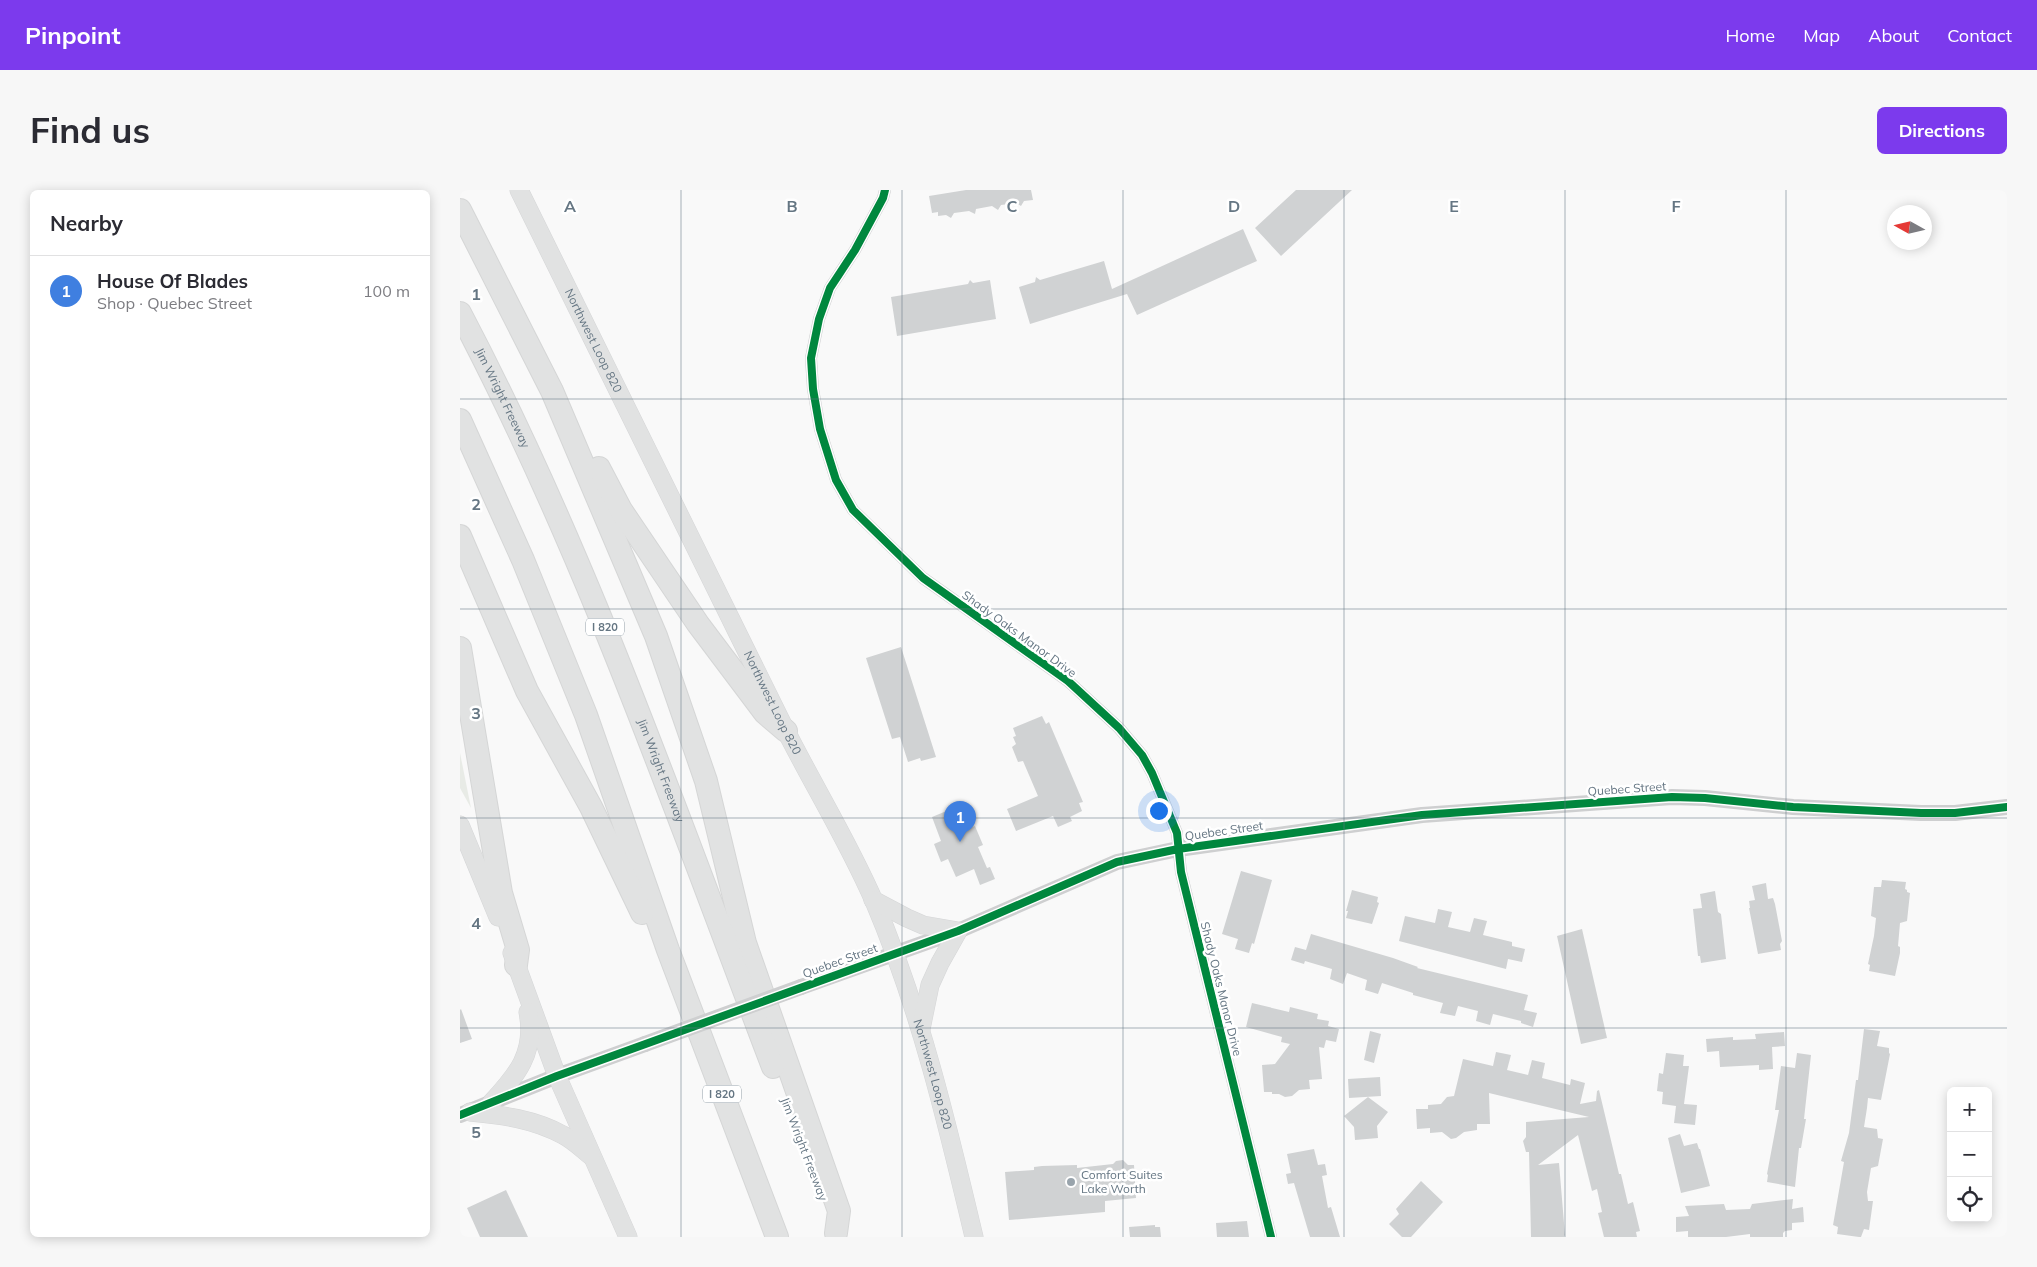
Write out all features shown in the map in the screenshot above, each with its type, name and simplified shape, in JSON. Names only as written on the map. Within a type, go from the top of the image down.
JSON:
[{"type":"highway","points":[[460,210],[552,391],[656,636],[706,781],[745,942],[839,1211],[837,1235]]},
{"type":"highway","name":"Jim Wright Freeway","points":[[460,313],[489,369],[563,529],[614,650],[837,1235]]},
{"type":"highway","points":[[552,391],[561,399],[621,510],[675,591],[765,713],[786,731]]},
{"type":"highway","name":"I 820","points":[[460,420],[524,560],[582,706],[668,950],[777,1237]]},
{"type":"highway","points":[[460,536],[527,691],[591,807],[651,934],[668,950]]},
{"type":"highway","points":[[460,648],[501,893],[518,950],[518,968]]},
{"type":"main road","name":"Northwest Loop 820","points":[[520,190],[786,731],[846,844],[873,900],[921,1031],[943,1107],[974,1237]]},
{"type":"main road","points":[[460,825],[488,889],[557,1076],[628,1237]]},
{"type":"main road","points":[[873,900],[923,925],[958,931],[930,985],[921,1031]]},
{"type":"main road","points":[[491,1103],[511,1082],[523,1064],[529,1042],[530,1022],[518,968]]},
{"type":"main road","points":[[465,1114],[503,1114],[542,1126],[564,1135],[592,1157]]},
{"type":"street","name":"Shady Oaks Manor Drive","points":[[885,190],[883,198],[854,250],[830,288],[819,319],[811,358],[813,389],[820,429],[836,480],[853,510],[923,578],[1068,681],[1119,728],[1142,755],[1152,773],[1177,833],[1181,872],[1271,1237]]},
{"type":"street","name":"Quebec Street","points":[[465,1114],[557,1076],[958,931],[1118,862],[1178,849],[1422,815],[1672,797],[1705,798],[1793,807],[1921,813],[1956,813],[2007,807]]},
{"type":"shaded area","points":[[460,753],[471,808],[460,788]]},
{"type":"building","points":[[966,190],[1031,190],[1033,200],[1024,201],[1021,206],[1016,203],[1001,205],[998,210],[992,206],[976,209],[975,214],[969,211],[954,213],[951,218],[946,215],[938,216],[938,212],[932,213],[929,196]]},
{"type":"building","points":[[1296,190],[1352,190],[1281,256],[1255,228]]},
{"type":"building","points":[[1243,229],[1257,261],[1137,315],[1127,294],[1030,324],[1019,287],[1035,282],[1036,277],[1040,280],[1104,261],[1112,289]]},
{"type":"building","points":[[970,280],[973,283],[990,280],[996,319],[897,336],[891,297],[968,284]]},
{"type":"building","points":[[901,647],[936,757],[921,761],[920,758],[908,762],[900,737],[892,739],[866,658]]},
{"type":"building","points":[[1042,716],[1046,724],[1049,722],[1083,802],[1079,803],[1082,811],[1070,817],[1072,821],[1058,827],[1053,816],[1016,831],[1007,809],[1038,796],[1023,761],[1018,762],[1012,747],[1016,744],[1013,737],[1016,736],[1013,728]]},
{"type":"building","points":[[961,805],[970,828],[975,826],[983,845],[978,847],[987,868],[990,867],[995,879],[980,885],[974,869],[956,877],[948,859],[941,862],[934,844],[941,841],[932,817]]},
{"type":"building","points":[[1241,871],[1272,880],[1254,944],[1252,943],[1249,953],[1235,949],[1238,939],[1222,934]]},
{"type":"building","points":[[1882,880],[1906,882],[1905,889],[1910,893],[1907,921],[1900,923],[1898,946],[1900,947],[1900,953],[1895,976],[1869,971],[1870,965],[1868,964],[1876,918],[1871,916],[1874,887],[1881,887]]},
{"type":"building","points":[[1766,883],[1768,899],[1773,898],[1775,904],[1782,941],[1780,944],[1781,950],[1758,954],[1749,901],[1755,900],[1752,886]]},
{"type":"building","points":[[1352,890],[1378,897],[1377,902],[1379,903],[1372,924],[1346,918]]},
{"type":"building","points":[[1715,891],[1718,912],[1721,914],[1726,959],[1701,963],[1700,956],[1698,956],[1693,909],[1702,908],[1700,894]]},
{"type":"building","points":[[1438,909],[1452,912],[1448,927],[1470,932],[1474,918],[1487,921],[1483,935],[1512,942],[1512,946],[1525,949],[1522,962],[1508,959],[1506,969],[1399,941],[1405,916],[1435,923]]},
{"type":"building","points":[[1582,929],[1607,1038],[1581,1044],[1557,936]]},
{"type":"building","points":[[1311,934],[1393,958],[1417,968],[1528,995],[1524,1010],[1537,1013],[1533,1027],[1521,1023],[1521,1021],[1493,1014],[1490,1025],[1476,1021],[1478,1011],[1458,1006],[1455,1016],[1440,1013],[1443,1003],[1413,995],[1413,993],[1382,983],[1378,994],[1365,990],[1367,980],[1347,973],[1343,984],[1330,979],[1332,969],[1305,961],[1304,964],[1291,960],[1295,947],[1306,950]]},
{"type":"building","points":[[1252,1003],[1289,1012],[1290,1007],[1318,1014],[1317,1019],[1329,1021],[1328,1026],[1339,1029],[1336,1042],[1326,1040],[1324,1048],[1319,1047],[1322,1079],[1309,1080],[1310,1089],[1299,1090],[1292,1096],[1285,1097],[1279,1094],[1272,1094],[1272,1092],[1264,1092],[1262,1065],[1275,1064],[1290,1044],[1281,1042],[1282,1037],[1246,1027]]},
{"type":"building","points":[[460,1010],[472,1039],[460,1043]]},
{"type":"building","points":[[1864,1029],[1880,1031],[1877,1046],[1889,1048],[1890,1054],[1881,1100],[1868,1098],[1864,1127],[1877,1129],[1878,1138],[1883,1139],[1878,1166],[1871,1168],[1867,1192],[1868,1201],[1873,1201],[1869,1230],[1864,1229],[1861,1237],[1859,1237],[1837,1234],[1838,1227],[1833,1225],[1844,1162],[1841,1161],[1849,1133]]},
{"type":"building","points":[[1370,1031],[1381,1034],[1374,1063],[1364,1060]]},
{"type":"building","points":[[1784,1032],[1785,1046],[1772,1047],[1773,1069],[1759,1070],[1759,1065],[1720,1067],[1719,1051],[1707,1052],[1706,1039],[1733,1037],[1733,1040],[1756,1039],[1755,1034]]},
{"type":"building","points":[[1496,1052],[1511,1055],[1507,1070],[1528,1075],[1532,1060],[1545,1063],[1542,1078],[1570,1085],[1571,1079],[1585,1083],[1580,1104],[1596,1101],[1597,1091],[1599,1090],[1628,1204],[1633,1202],[1640,1231],[1636,1232],[1637,1237],[1604,1237],[1598,1213],[1602,1212],[1597,1189],[1592,1191],[1578,1135],[1538,1165],[1559,1163],[1565,1235],[1564,1237],[1531,1237],[1529,1152],[1526,1152],[1523,1141],[1526,1137],[1526,1122],[1589,1117],[1489,1093],[1490,1124],[1477,1124],[1477,1130],[1464,1132],[1451,1139],[1442,1132],[1430,1133],[1430,1128],[1417,1129],[1416,1109],[1428,1109],[1428,1105],[1441,1104],[1447,1097],[1454,1096],[1463,1059],[1493,1066]]},
{"type":"building","points":[[1666,1053],[1684,1055],[1683,1066],[1689,1066],[1684,1104],[1697,1105],[1695,1125],[1674,1123],[1676,1106],[1662,1104],[1663,1092],[1657,1091],[1659,1073],[1663,1074]]},
{"type":"building","points":[[1797,1053],[1811,1055],[1804,1119],[1806,1119],[1801,1148],[1799,1148],[1795,1187],[1767,1182],[1767,1174],[1779,1110],[1775,1110],[1781,1066],[1795,1068]]},
{"type":"building","points":[[1380,1077],[1381,1096],[1349,1098],[1348,1079]]},
{"type":"building","points":[[1368,1097],[1388,1112],[1377,1126],[1378,1138],[1355,1140],[1354,1127],[1344,1116]]},
{"type":"building","points":[[1680,1134],[1684,1146],[1697,1143],[1710,1186],[1681,1193],[1668,1138]]},
{"type":"building","points":[[1314,1149],[1318,1165],[1325,1164],[1327,1175],[1322,1176],[1328,1208],[1331,1207],[1340,1237],[1310,1237],[1294,1183],[1288,1184],[1286,1174],[1291,1173],[1287,1154]]},
{"type":"building","name":"Comfort Suites Lake Worth","points":[[1123,1160],[1128,1165],[1134,1165],[1136,1198],[1105,1201],[1105,1212],[1009,1220],[1005,1172],[1034,1170],[1034,1167],[1042,1166],[1077,1165],[1077,1168],[1113,1164],[1116,1161]]},
{"type":"building","points":[[1421,1181],[1443,1202],[1411,1237],[1402,1237],[1389,1224],[1399,1214],[1396,1209]]},
{"type":"building","points":[[506,1190],[528,1237],[480,1237],[467,1208]]},
{"type":"building","points":[[1793,1199],[1792,1209],[1803,1207],[1804,1222],[1792,1223],[1792,1230],[1785,1231],[1783,1237],[1750,1237],[1750,1234],[1726,1237],[1688,1237],[1688,1231],[1676,1232],[1676,1217],[1689,1216],[1685,1206],[1724,1204],[1726,1210],[1750,1209],[1752,1204]]},
{"type":"building","points":[[1247,1221],[1249,1237],[1217,1237],[1216,1223]]},
{"type":"building","points":[[1155,1225],[1155,1227],[1160,1227],[1161,1237],[1130,1237],[1129,1227]]},
{"type":"cycle path","points":[[885,190],[883,198],[855,250],[830,288],[819,319],[811,358],[813,389],[820,429],[836,480],[853,510],[923,578],[1068,681],[1119,728],[1142,755],[1152,773],[1177,833],[1181,872],[1271,1237]]},
{"type":"cycle path","points":[[460,1115],[557,1076],[958,931],[1117,862],[1178,849],[1422,815],[1672,797],[1705,798],[1793,807],[1921,813],[1955,813],[2007,807]]},
{"type":"place","name":"House Of Blades","points":[[960,842]]},
{"type":"place","name":"Comfort Suites Lake Worth","points":[[1071,1182]]}]
